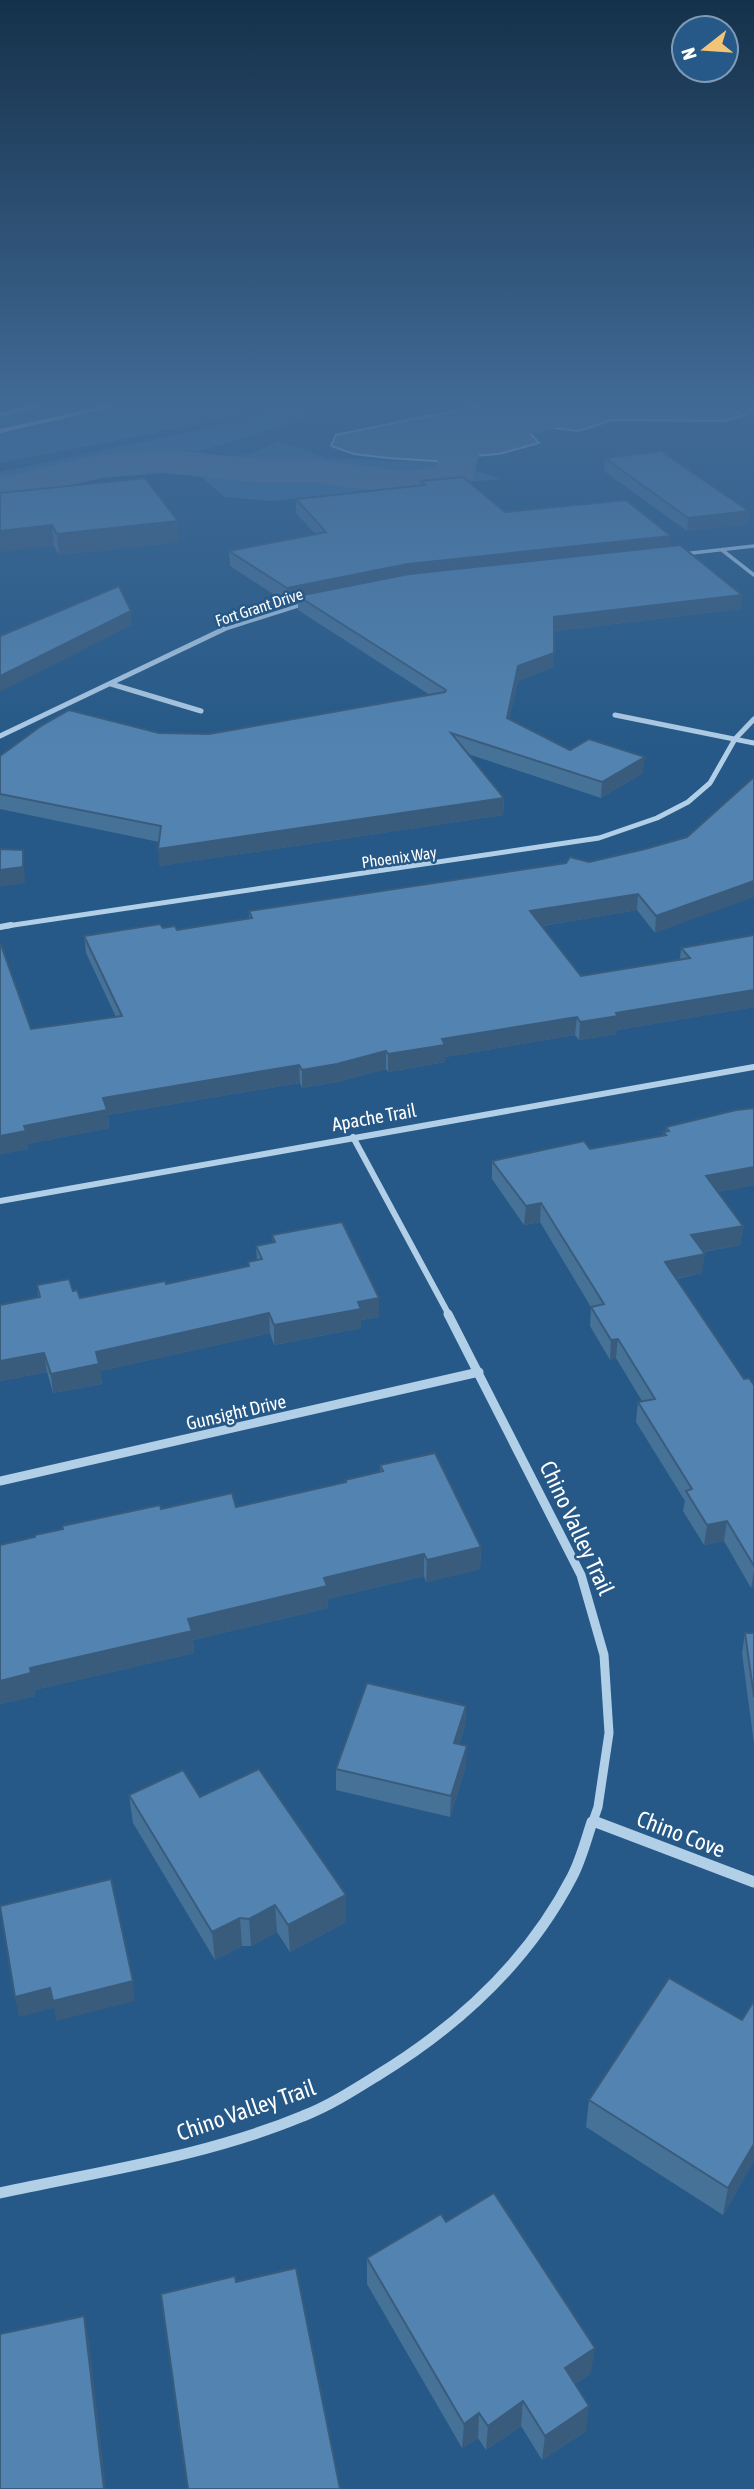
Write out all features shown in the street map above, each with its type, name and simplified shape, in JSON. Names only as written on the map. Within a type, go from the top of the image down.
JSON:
[{"type":"street","points":[[681,554],[754,546]]},
{"type":"street","points":[[722,550],[754,575]]},
{"type":"street","name":"Fort Grant Drive","points":[[0,736],[220,631],[316,601]]},
{"type":"street","points":[[111,683],[201,711]]},
{"type":"street","points":[[615,715],[754,743]]},
{"type":"street","name":"Phoenix Way","points":[[0,928],[599,838],[657,818],[688,802],[710,783],[735,739],[754,719]]},
{"type":"street","name":"Apache Trail","points":[[0,1202],[754,1067]]},
{"type":"street","name":"Chino Valley Trail","points":[[0,2193],[213,2145],[303,2116],[398,2067],[476,2006],[538,1936],[563,1898],[595,1822],[604,1784],[611,1710],[608,1674],[594,1607],[581,1575],[480,1372],[353,1137]]},
{"type":"street","name":"Gunsight Drive","points":[[0,1481],[480,1372]]},
{"type":"street","name":"Chino Cove","points":[[595,1822],[754,1882]]},
{"type":"building","points":[[0,519],[178,521],[57,534],[52,525],[0,531]]},
{"type":"building","points":[[314,519],[650,519],[671,536],[408,564],[287,588],[229,551],[326,532]]},
{"type":"building","points":[[680,545],[742,595],[554,617],[554,653],[518,666],[507,718],[570,750],[589,739],[645,757],[602,782],[451,733],[504,798],[158,849],[161,826],[0,794],[0,756],[41,726],[69,710],[159,733],[209,734],[445,692],[446,690],[298,596],[409,574]]},
{"type":"building","points":[[119,586],[131,611],[0,676],[0,636]]},
{"type":"building","points":[[754,777],[754,881],[656,916],[638,894],[530,911],[581,976],[690,958],[681,948],[754,935],[754,990],[616,1013],[618,1016],[580,1022],[577,1017],[442,1039],[445,1045],[388,1054],[386,1051],[302,1070],[299,1065],[103,1098],[107,1110],[24,1126],[26,1131],[0,1136],[0,945],[31,1029],[122,1016],[84,936],[160,924],[163,928],[175,926],[177,930],[252,918],[249,911],[566,863],[570,857],[589,862],[645,849],[687,837]]},
{"type":"building","points":[[0,849],[23,850],[23,867],[0,870]]},
{"type":"building","points":[[754,1108],[754,1167],[706,1176],[743,1226],[691,1235],[705,1254],[665,1262],[744,1379],[749,1378],[754,1385],[754,1566],[727,1521],[707,1525],[686,1491],[692,1489],[638,1402],[655,1399],[618,1339],[611,1340],[591,1307],[604,1304],[541,1203],[526,1206],[492,1161],[584,1141],[590,1149],[666,1135],[663,1132],[669,1131],[666,1127]]},
{"type":"building","points":[[342,1222],[379,1298],[358,1302],[361,1309],[274,1325],[269,1313],[96,1352],[99,1364],[51,1374],[44,1353],[0,1361],[0,1305],[40,1297],[37,1285],[69,1279],[73,1291],[77,1290],[80,1298],[165,1281],[166,1284],[249,1266],[248,1262],[262,1259],[256,1246],[275,1242],[272,1235]]},
{"type":"building","points":[[435,1453],[481,1547],[427,1560],[424,1554],[324,1578],[327,1586],[188,1619],[192,1631],[30,1668],[31,1673],[0,1681],[0,1545],[63,1529],[62,1526],[160,1505],[161,1509],[232,1493],[236,1507],[346,1482],[345,1480],[383,1471],[380,1465]]},
{"type":"building","points":[[745,1633],[754,1633],[754,1697]]},
{"type":"building","points":[[367,1683],[466,1706],[454,1743],[467,1746],[451,1796],[336,1769]]},
{"type":"building","points":[[259,1769],[346,1895],[288,1925],[275,1905],[249,1919],[240,1918],[212,1932],[129,1795],[183,1770],[200,1797]]},
{"type":"building","points":[[111,1879],[133,1981],[53,2001],[50,1988],[15,1997],[0,1906]]},
{"type":"building","points":[[669,1978],[742,2020],[754,2001],[754,2144],[728,2188],[589,2100]]},
{"type":"building","points":[[494,2193],[595,2348],[565,2368],[589,2406],[545,2436],[523,2401],[488,2426],[479,2413],[464,2424],[367,2258],[441,2214],[446,2222]]},
{"type":"building","points":[[296,2268],[340,2489],[188,2489],[161,2294],[235,2276],[236,2282]]},
{"type":"building","points":[[84,2316],[104,2489],[0,2489],[0,2334]]}]
